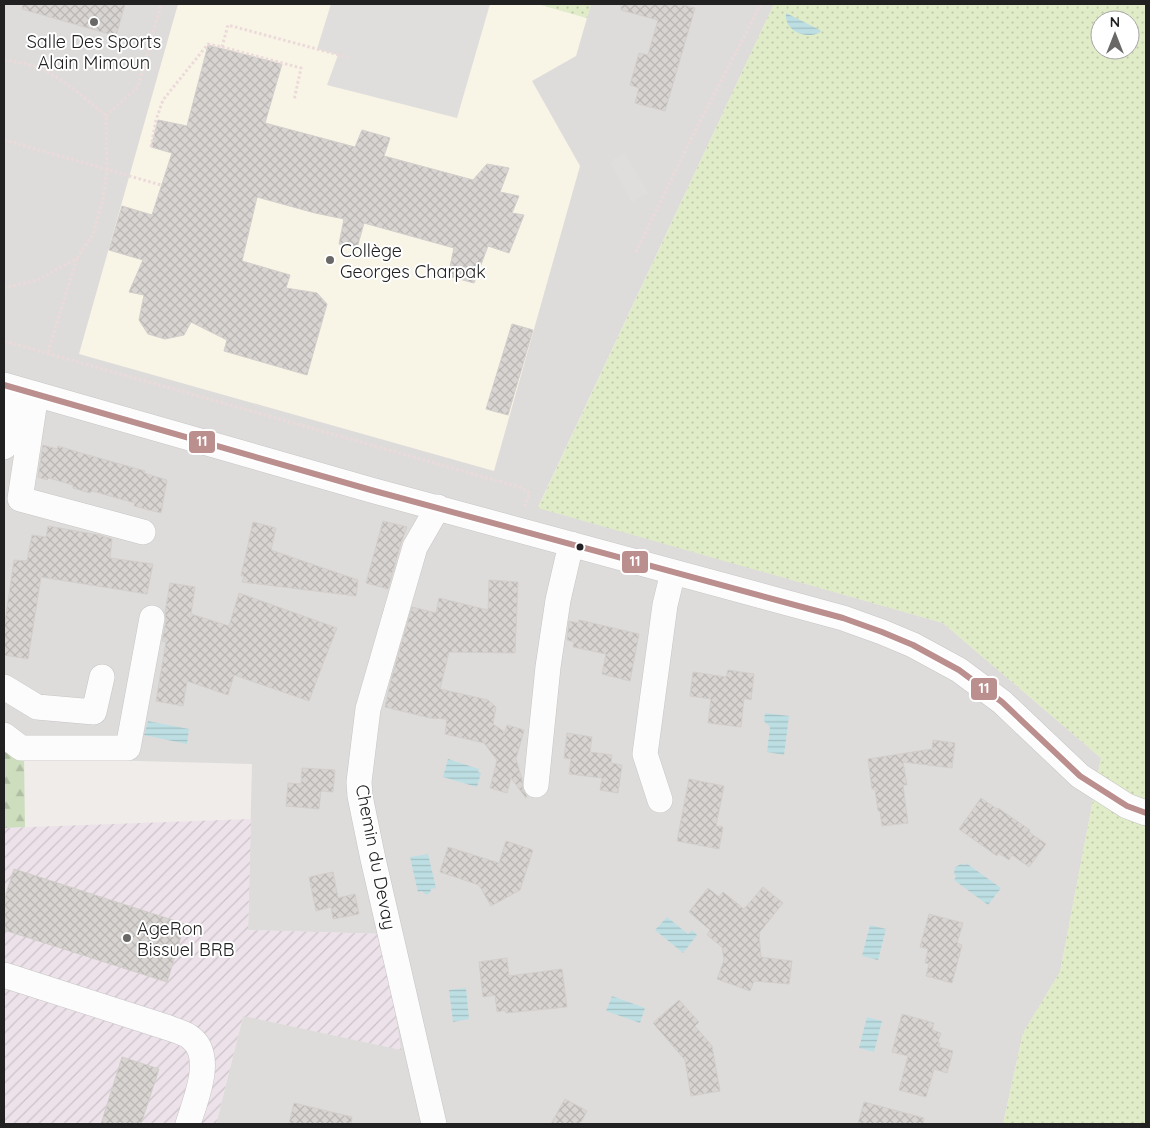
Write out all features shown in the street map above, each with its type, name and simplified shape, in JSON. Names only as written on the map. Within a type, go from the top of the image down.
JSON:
[{"type":"street","points":[[4,447],[17,389]]},
{"type":"street","points":[[17,389],[371,490],[843,618],[882,632],[913,645],[959,670],[1002,702],[1080,776],[1127,806],[1146,813]]},
{"type":"street","points":[[17,389],[20,499],[143,532]]},
{"type":"street","name":"Chemin du Devay","points":[[434,1124],[373,859],[360,796],[359,782],[368,709],[415,547],[438,507]]},
{"type":"street","points":[[536,785],[548,667],[558,600],[571,544]]},
{"type":"street","points":[[660,800],[645,754],[665,605],[673,572]]},
{"type":"street","points":[[4,735],[21,748],[128,748],[152,618]]},
{"type":"street","points":[[4,687],[37,707],[94,712],[102,677]]},
{"type":"street","points":[[4,975],[169,1028],[191,1038],[199,1048],[203,1060],[200,1085],[188,1124]]},
{"type":"path","points":[[48,352],[77,258],[93,235],[103,199],[107,170],[106,116],[138,87],[161,4]]},
{"type":"path","points":[[636,252],[689,143],[761,4]]},
{"type":"path","points":[[222,46],[228,25],[350,58]]},
{"type":"path","points":[[151,147],[156,120],[163,100],[208,44],[222,46],[301,68],[294,100]]},
{"type":"path","points":[[4,60],[41,69],[77,92],[106,116]]},
{"type":"path","points":[[4,140],[161,186]]},
{"type":"path","points":[[4,288],[38,280],[77,258]]},
{"type":"path","points":[[4,341],[519,488]]},
{"type":"shaded area","points":[[4,4],[538,4],[587,18],[591,4],[774,4],[538,507],[943,623],[1101,758],[1060,972],[1023,1033],[1003,1124],[216,1124],[243,1016],[383,934],[248,930],[252,764],[24,758],[4,750]]},
{"type":"shaded area","name":"Collège Georges Charpak","points":[[178,4],[538,4],[587,18],[576,56],[532,81],[580,166],[494,471],[79,354]]},
{"type":"shaded area","points":[[331,4],[490,4],[457,118],[327,85],[338,55],[317,49]]},
{"type":"shaded area","points":[[624,153],[648,193],[632,202],[610,162]]},
{"type":"shaded area","points":[[251,819],[248,930],[383,934],[401,1050],[243,1016],[216,1124],[4,1124],[4,828]]},
{"type":"green space","points":[[538,4],[591,4],[587,18]]},
{"type":"green space","points":[[774,4],[1146,4],[1146,1124],[1003,1124],[1023,1033],[1060,972],[1101,758],[943,623],[538,508]]},
{"type":"green space","points":[[4,750],[24,758],[25,827],[4,828]]},
{"type":"water","points":[[786,13],[821,32],[809,35],[798,33],[786,20]]},
{"type":"water","points":[[765,713],[789,716],[784,755],[767,752],[770,727],[764,721]]},
{"type":"water","points":[[148,721],[189,729],[187,744],[144,735]]},
{"type":"water","points":[[448,759],[479,769],[478,772],[481,773],[477,787],[443,777]]},
{"type":"water","points":[[428,854],[436,888],[431,889],[430,893],[426,895],[422,891],[418,892],[410,857]]},
{"type":"water","points":[[966,863],[1001,888],[988,905],[954,880],[956,877],[954,873],[955,867],[961,864],[965,865]]},
{"type":"water","points":[[667,917],[688,934],[692,930],[697,935],[683,953],[655,930]]},
{"type":"water","points":[[870,925],[886,929],[878,960],[862,956]]},
{"type":"water","points":[[466,988],[469,1019],[453,1022],[449,990]]},
{"type":"water","points":[[612,996],[645,1008],[640,1023],[606,1011]]},
{"type":"water","points":[[867,1017],[882,1021],[874,1052],[859,1048]]},
{"type":"building","name":"Salle Des Sports Alain Mimoun","points":[[23,4],[125,4],[116,36],[22,9]]},
{"type":"building","points":[[621,4],[680,4],[695,8],[665,111],[635,103],[639,88],[630,85],[639,53],[648,55],[658,20],[621,10]]},
{"type":"building","name":"Collège Georges Charpak","points":[[208,45],[282,64],[265,123],[355,147],[362,130],[390,138],[384,156],[473,180],[487,164],[509,168],[500,192],[519,196],[512,213],[524,215],[509,253],[488,246],[474,283],[448,276],[454,248],[364,223],[357,248],[339,244],[344,219],[257,197],[242,261],[290,275],[286,288],[317,293],[327,304],[307,375],[224,351],[227,340],[191,322],[184,335],[165,339],[148,334],[139,320],[144,295],[129,292],[143,260],[109,250],[122,206],[152,215],[172,153],[151,147],[158,120],[187,126]]},
{"type":"building","points":[[512,324],[533,330],[508,415],[486,409]]},
{"type":"building","points":[[43,445],[57,449],[58,446],[145,471],[144,473],[167,480],[161,513],[134,506],[135,503],[92,491],[90,493],[73,488],[73,485],[38,477]]},
{"type":"building","points":[[383,521],[407,527],[388,589],[366,583]]},
{"type":"building","points":[[253,522],[276,528],[271,550],[358,580],[356,596],[242,582],[244,576],[241,576]]},
{"type":"building","points":[[48,526],[112,539],[110,558],[153,564],[147,594],[41,577],[28,659],[4,655],[4,629],[14,560],[27,561],[32,535],[46,537]]},
{"type":"building","points":[[489,580],[518,582],[515,653],[449,652],[440,689],[488,700],[496,707],[493,724],[503,731],[504,735],[507,725],[524,730],[516,759],[526,798],[511,778],[507,793],[490,788],[497,760],[484,743],[445,734],[447,719],[430,718],[385,707],[412,607],[436,613],[439,598],[488,610]]},
{"type":"building","points":[[170,583],[195,587],[191,614],[229,626],[239,593],[337,628],[309,701],[234,675],[228,695],[187,681],[183,706],[156,701],[166,642],[162,641]]},
{"type":"building","points":[[579,620],[639,634],[630,681],[602,674],[606,654],[573,647],[574,642],[567,640],[569,621],[578,623]]},
{"type":"building","points":[[728,670],[754,674],[751,700],[744,698],[741,727],[708,723],[711,699],[690,696],[693,672],[726,677]]},
{"type":"building","points":[[567,733],[592,737],[590,752],[612,755],[611,763],[622,765],[618,793],[600,790],[602,778],[569,774],[571,759],[564,758]]},
{"type":"building","points":[[933,740],[955,743],[952,768],[903,762],[907,785],[903,785],[908,823],[882,826],[875,789],[872,789],[868,759],[932,749]]},
{"type":"building","points":[[302,768],[335,770],[333,792],[321,791],[319,809],[286,806],[288,783],[301,784]]},
{"type":"building","points":[[689,779],[724,786],[716,826],[723,827],[719,849],[677,841]]},
{"type":"building","points":[[981,798],[1030,830],[1029,832],[1046,844],[1029,867],[1012,855],[1009,860],[998,853],[997,856],[959,829]]},
{"type":"building","points":[[506,841],[533,850],[520,890],[491,906],[479,885],[440,872],[448,847],[499,863]]},
{"type":"building","points":[[14,869],[185,924],[167,982],[4,930],[4,900]]},
{"type":"building","points":[[333,872],[338,898],[355,894],[359,914],[333,919],[331,907],[316,911],[309,877]]},
{"type":"building","points":[[763,887],[783,903],[759,933],[761,957],[792,961],[789,984],[754,981],[750,991],[717,979],[724,960],[722,947],[707,935],[710,930],[689,912],[708,888],[719,897],[723,892],[744,909]]},
{"type":"building","points":[[929,914],[963,923],[957,943],[962,945],[952,983],[926,976],[929,964],[925,963],[928,949],[920,947]]},
{"type":"building","points":[[507,958],[509,976],[562,969],[567,1007],[506,1013],[505,1010],[497,1012],[495,995],[483,997],[479,962]]},
{"type":"building","points":[[679,1000],[699,1022],[695,1026],[712,1046],[720,1091],[691,1096],[685,1060],[653,1023]]},
{"type":"building","points":[[902,1014],[934,1023],[932,1030],[941,1033],[938,1042],[940,1043],[939,1047],[953,1051],[947,1073],[934,1069],[926,1097],[899,1090],[908,1056],[892,1052]]},
{"type":"building","points":[[122,1057],[159,1069],[141,1124],[101,1124]]},
{"type":"building","points":[[565,1099],[587,1111],[580,1124],[551,1124]]},
{"type":"building","points":[[864,1102],[924,1118],[923,1124],[858,1124]]},
{"type":"building","points":[[294,1103],[352,1117],[351,1124],[289,1124]]},
{"type":"transit line","name":"11","points":[[4,385],[371,490],[843,618],[882,632],[913,645],[959,670],[1002,702],[1080,776],[1127,806],[1146,813]]},
{"type":"place","name":"Salle Des Sports Alain Mimoun","points":[[94,22]]},
{"type":"place","name":"Collège Georges Charpak","points":[[330,260]]},
{"type":"place","name":"AgeRon Bissuel BRB","points":[[127,938]]}]
